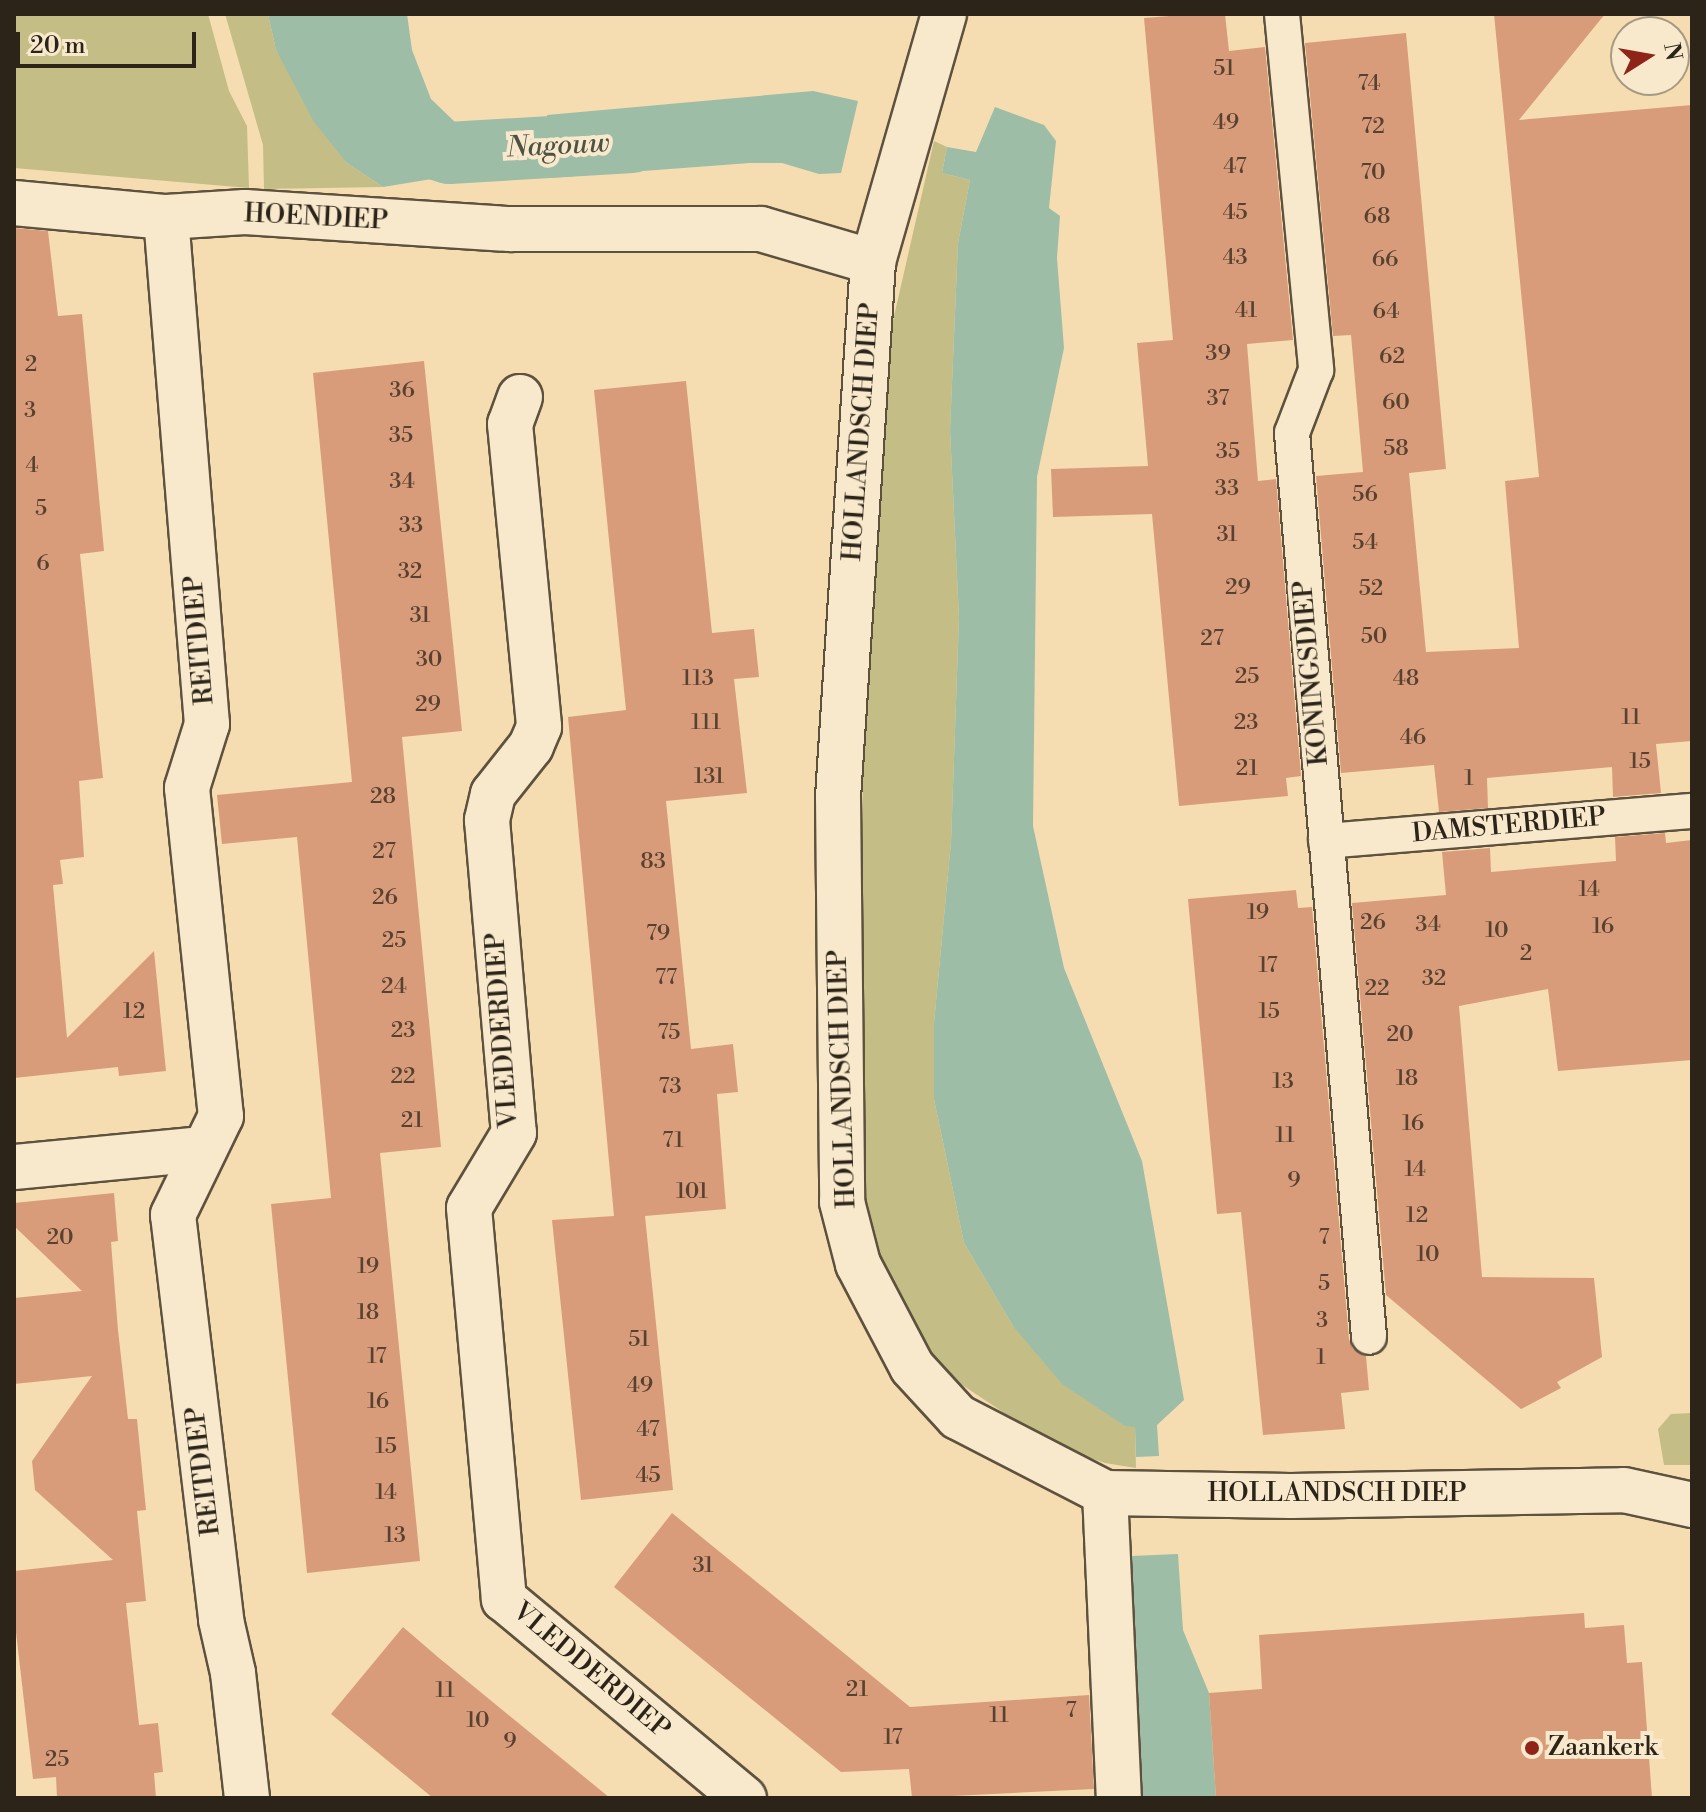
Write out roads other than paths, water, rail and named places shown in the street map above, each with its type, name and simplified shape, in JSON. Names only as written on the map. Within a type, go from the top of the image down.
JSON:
[{"type":"street","name":"HOLLANDSCH DIEP","points":[[944,14],[873,262],[838,797],[842,1202],[858,1264],[912,1367],[958,1417],[1105,1493],[1291,1496],[1624,1490],[1692,1505]]},
{"type":"street","name":"KONINGSDIEP","points":[[1282,14],[1316,370],[1292,433],[1369,1337]]},
{"type":"street","name":"HOENDIEP","points":[[14,203],[166,217],[245,212],[456,227],[761,229],[873,262]]},
{"type":"street","name":"REITDIEP","points":[[166,217],[207,724],[187,788],[221,1116],[202,1149],[173,1215],[221,1620],[233,1673],[247,1798]]},
{"type":"street","name":"VLEDDERDIEP","points":[[520,397],[510,424],[539,727],[531,746],[493,794],[487,820],[514,1133],[469,1208],[504,1599],[744,1798]]},
{"type":"street","name":"DAMSTERDIEP","points":[[1326,841],[1692,811]]},
{"type":"street","points":[[14,1167],[202,1149]]},
{"type":"street","points":[[1105,1493],[1119,1798]]},
{"type":"water","points":[[268,14],[407,14],[412,50],[431,99],[457,124],[501,128],[493,159],[494,180],[438,178],[383,187],[347,163],[314,122],[276,50]]},
{"type":"water","points":[[813,91],[858,101],[841,173],[819,174],[782,163],[750,163],[549,178],[545,155],[547,115]]},
{"type":"water","points":[[995,107],[1044,125],[1056,141],[1049,208],[1060,216],[1057,258],[1064,348],[1037,477],[1033,826],[1064,968],[1142,1161],[1184,1400],[1157,1425],[1159,1456],[1136,1457],[1135,1427],[1125,1426],[1062,1384],[1013,1326],[964,1243],[934,1099],[934,1023],[951,842],[959,618],[950,430],[958,243],[970,180],[942,173],[947,147],[976,152]]},
{"type":"water","points":[[1178,1554],[1183,1630],[1209,1693],[1216,1798],[1138,1798],[1131,1556]]},
{"type":"waterway","name":"Nagouw","points":[[356,14],[375,108],[420,144],[449,153],[632,142]]},
{"type":"place","name":"Zaankerk","points":[[1532,1748]]}]
